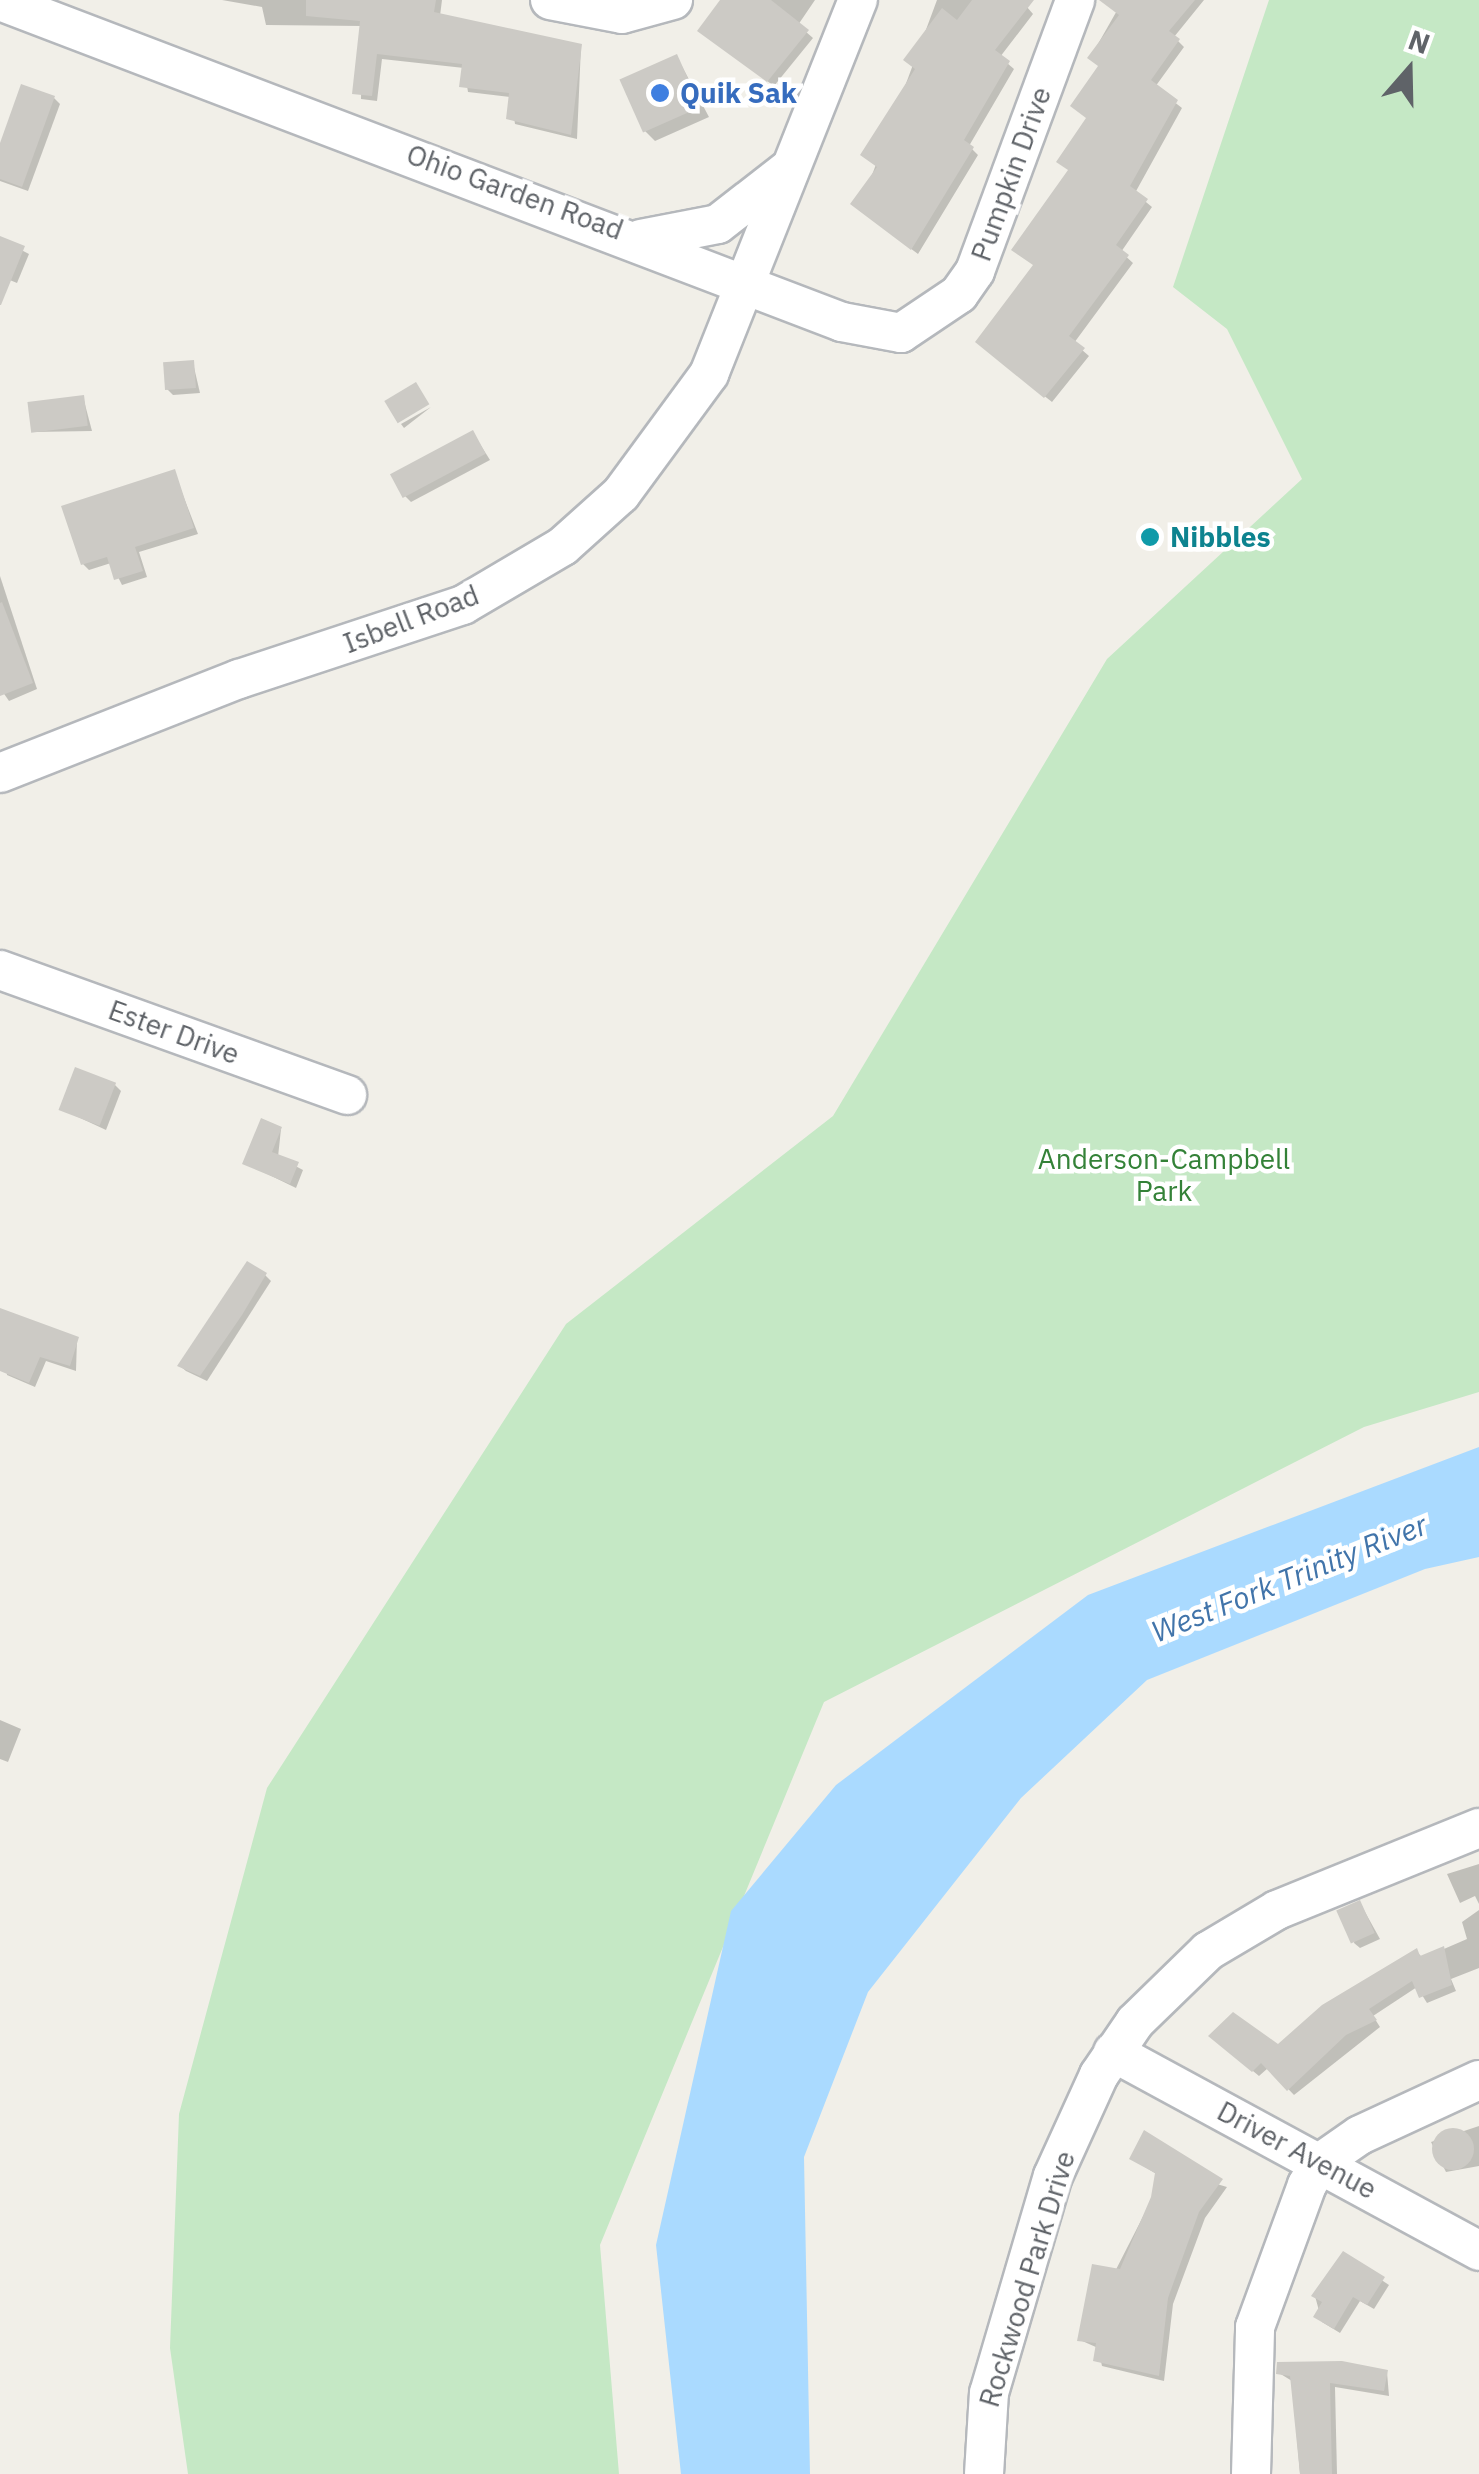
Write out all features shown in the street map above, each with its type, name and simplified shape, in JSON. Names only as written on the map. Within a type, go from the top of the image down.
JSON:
[{"type":"street","points":[[550,0],[622,14],[665,4]]},
{"type":"street","points":[[748,279],[858,0]]},
{"type":"street","name":"Pumpkin Drive","points":[[748,279],[842,322],[901,333],[959,294],[1075,0]]},
{"type":"street","name":"Ohio Garden Road","points":[[0,1],[748,279]]},
{"type":"street","points":[[640,239],[718,224],[794,162]]},
{"type":"street","name":"Isbell Road","points":[[0,773],[239,679],[464,605],[563,546],[665,443],[710,374],[748,279]]},
{"type":"street","name":"Ester Drive","points":[[0,970],[348,1095]]},
{"type":"street","name":"Rockwood Park Drive","points":[[984,2474],[989,2393],[1053,2176],[1113,2052],[1208,1951],[1277,1910],[1479,1828]]},
{"type":"street","name":"Driver Avenue","points":[[1113,2052],[1479,2251]]},
{"type":"street","points":[[1251,2474],[1255,2327],[1286,2229],[1321,2162],[1479,2080]]},
{"type":"green space","name":"Anderson-Campbell Park","points":[[1269,0],[1479,0],[1479,1392],[1364,1427],[824,1702],[600,2245],[619,2474],[188,2474],[170,2348],[179,2114],[267,1788],[566,1324],[833,1116],[1107,659],[1302,479],[1227,329],[1173,287]]},
{"type":"water","name":"West Fork Trinity River","points":[[1479,1447],[1479,1557],[1425,1569],[1147,1680],[1021,1798],[868,1992],[804,2157],[810,2474],[681,2474],[656,2245],[731,1911],[836,1785],[1088,1595]]},
{"type":"building","points":[[306,0],[436,0],[434,12],[582,44],[571,135],[506,119],[509,93],[459,87],[462,64],[377,54],[372,96],[352,94],[360,21],[306,16]]},
{"type":"building","points":[[720,0],[771,0],[809,30],[767,82],[697,31]]},
{"type":"building","points":[[972,0],[1034,0],[995,50],[1010,61],[964,140],[974,147],[911,250],[850,204],[877,167],[860,155],[915,69],[903,60],[942,8],[957,20]]},
{"type":"building","points":[[1099,0],[1195,0],[1169,31],[1180,39],[1151,80],[1178,100],[1130,186],[1148,199],[1116,245],[1129,255],[1069,336],[1085,348],[1044,398],[975,342],[1033,265],[1011,250],[1068,170],[1056,162],[1086,118],[1070,106],[1098,66],[1087,58],[1119,15]]},
{"type":"building","name":"Quik Sak","points":[[677,54],[701,107],[643,133],[619,80]]},
{"type":"building","points":[[21,84],[55,96],[22,187],[0,179],[0,143]]},
{"type":"building","points":[[0,236],[25,246],[1,305],[0,305]]},
{"type":"building","points":[[194,360],[196,388],[165,390],[163,362]]},
{"type":"building","points":[[416,382],[429,404],[398,423],[384,401]]},
{"type":"building","points":[[84,395],[88,426],[31,433],[27,402]]},
{"type":"building","points":[[473,430],[486,454],[403,498],[390,474]]},
{"type":"building","points":[[175,469],[194,528],[135,547],[143,571],[114,580],[107,557],[81,565],[61,506]]},
{"type":"building","points":[[0,603],[33,683],[0,696]]},
{"type":"building","points":[[75,1067],[116,1083],[100,1126],[59,1110]]},
{"type":"building","points":[[261,1118],[282,1127],[272,1152],[299,1162],[290,1184],[242,1164]]},
{"type":"building","points":[[247,1261],[267,1273],[242,1315],[200,1376],[177,1366]]},
{"type":"building","points":[[0,1308],[79,1337],[70,1366],[40,1357],[29,1383],[0,1371]]},
{"type":"building","points":[[1360,1900],[1375,1933],[1351,1943],[1336,1911]]},
{"type":"building","points":[[1444,1946],[1452,1985],[1419,1998],[1412,1981],[1369,2009],[1377,2020],[1346,2035],[1287,2091],[1261,2063],[1252,2072],[1208,2036],[1233,2012],[1278,2044],[1322,2005],[1417,1948],[1420,1956]]},
{"type":"building","points":[[1453,2128],[1468,2134],[1474,2149],[1468,2164],[1453,2170],[1438,2164],[1432,2149],[1438,2134]]},
{"type":"building","points":[[1144,2130],[1223,2179],[1199,2212],[1168,2298],[1159,2376],[1093,2361],[1096,2343],[1077,2341],[1092,2264],[1120,2269],[1151,2197],[1155,2173],[1129,2159]]},
{"type":"building","points":[[1343,2251],[1385,2277],[1367,2305],[1353,2297],[1334,2329],[1313,2317],[1322,2302],[1311,2296]]},
{"type":"building","points":[[1342,2361],[1388,2370],[1384,2391],[1330,2383],[1332,2474],[1300,2474],[1290,2376],[1276,2374],[1277,2362]]},
{"type":"place","name":"Quik Sak","points":[[660,93]]},
{"type":"place","name":"Nibbles","points":[[1150,537]]}]
